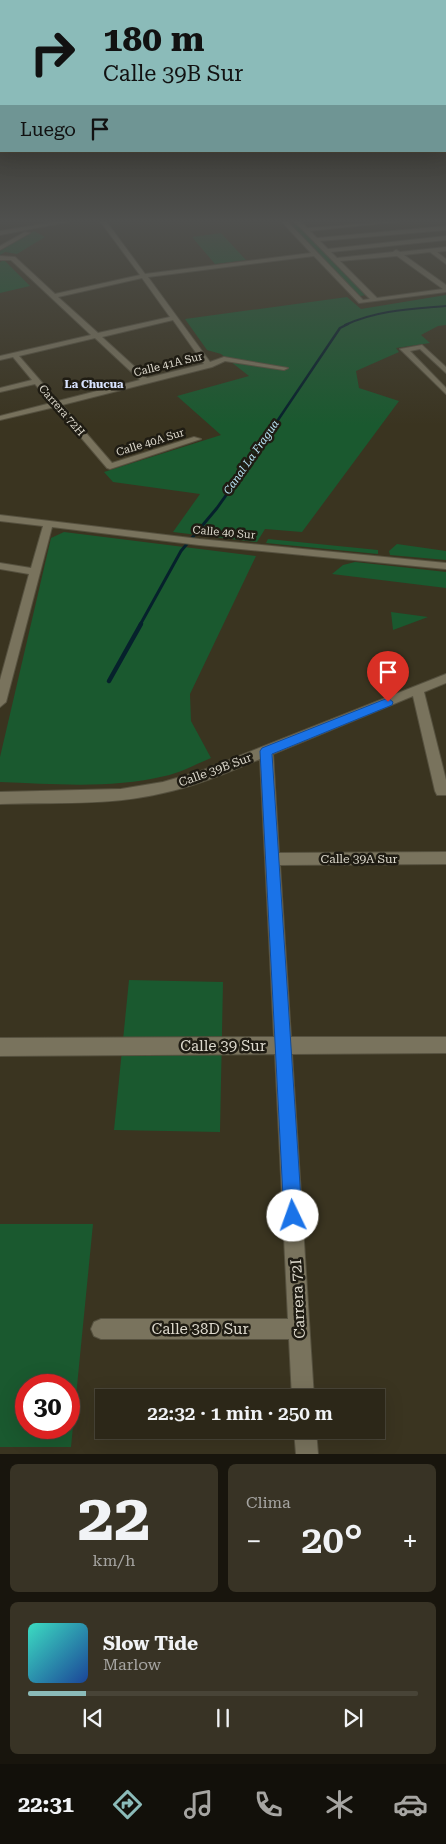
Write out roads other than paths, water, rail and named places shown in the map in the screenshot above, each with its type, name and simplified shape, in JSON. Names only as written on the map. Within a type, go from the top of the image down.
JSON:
[{"type":"street","points":[[45,289],[145,381]]},
{"type":"street","points":[[53,296],[86,289]]},
{"type":"street","points":[[153,289],[209,365]]},
{"type":"street","points":[[348,289],[361,302],[446,289]]},
{"type":"street","points":[[364,289],[375,300]]},
{"type":"street","points":[[0,358],[174,318]]},
{"type":"street","points":[[446,372],[422,347],[404,349],[446,392]]},
{"type":"street","name":"Carrera 72H","points":[[15,355],[110,466]]},
{"type":"street","name":"Calle 41A Sur","points":[[0,418],[209,365],[224,359],[284,368]]},
{"type":"street","points":[[430,375],[446,372]]},
{"type":"street","points":[[0,390],[37,381]]},
{"type":"street","name":"Calle 40A Sur","points":[[110,466],[197,439]]},
{"type":"street","name":"Calle 40 Sur","points":[[0,518],[199,542],[446,566]]},
{"type":"street","points":[[0,702],[48,524]]},
{"type":"street","points":[[0,566],[34,572]]},
{"type":"street","name":"Calle 39B Sur","points":[[0,798],[142,792],[196,779],[446,678]]},
{"type":"street","points":[[418,690],[442,790]]},
{"type":"street","name":"Carrera 72I","points":[[266,751],[302,1389]]},
{"type":"street","name":"Calle 39A Sur","points":[[273,859],[446,858]]},
{"type":"street","name":"Calle 39 Sur","points":[[0,1047],[446,1045]]},
{"type":"street","name":"Calle 38D Sur","points":[[101,1329],[299,1329]]},
{"type":"street","points":[[306,1439],[307,1454]]},
{"type":"waterway","name":"Canal La Fragua","points":[[345,325],[382,313],[446,306]]},
{"type":"waterway","name":"Canal La Fragua","points":[[253,457],[340,328],[348,324]]},
{"type":"waterway","name":"Canal La Fragua","points":[[140,625],[181,551],[217,508],[254,456]]},
{"type":"waterway","name":"Canal La Fragua","points":[[109,681],[141,624]]},
{"type":"district","name":"La Chucua","points":[[94,384]]}]
